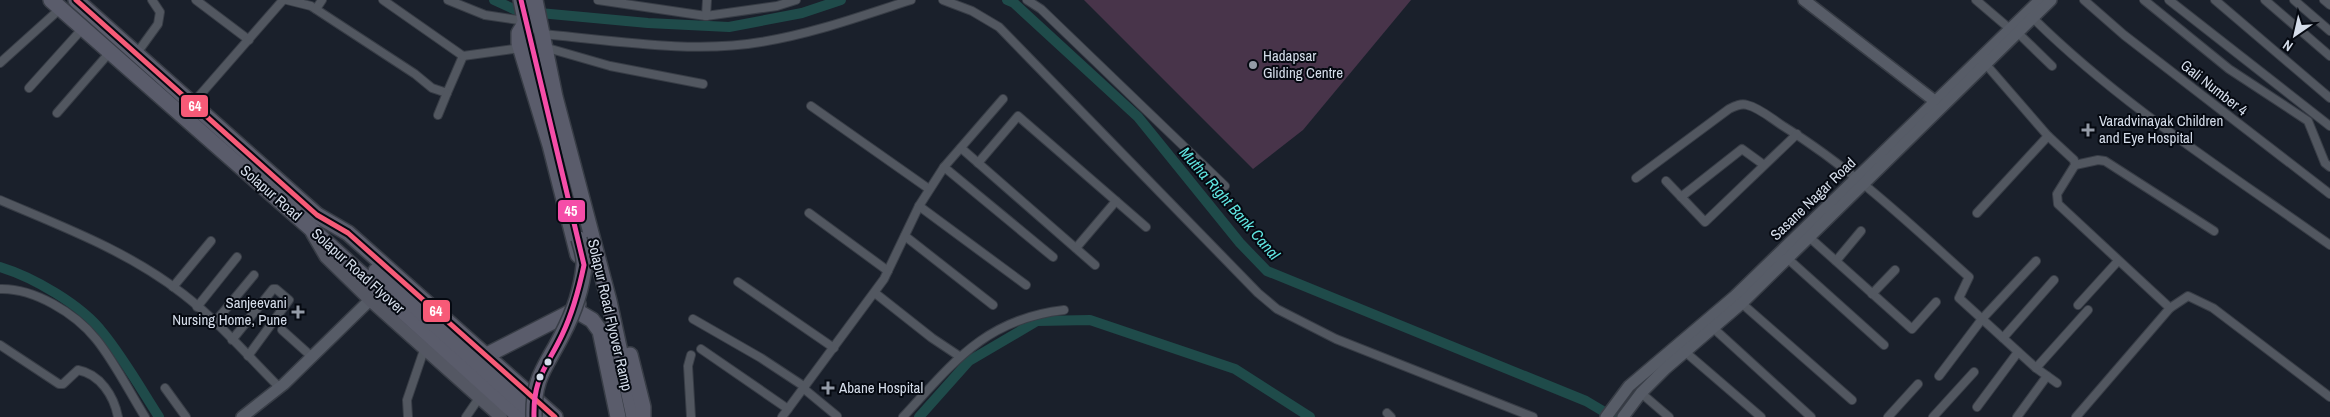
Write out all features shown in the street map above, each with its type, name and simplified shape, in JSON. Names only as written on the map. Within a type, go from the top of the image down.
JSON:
[{"type":"highway","name":"Solapur Road","points":[[76,0],[193,102],[312,220]]},
{"type":"highway","points":[[521,0],[531,32],[584,265],[577,299],[562,335],[540,373],[534,405],[535,417]]},
{"type":"highway","points":[[487,355],[575,310],[581,300],[584,283],[531,32],[535,0]]},
{"type":"highway","name":"Solapur Road","points":[[56,4],[110,52],[312,220],[348,233],[555,417]]},
{"type":"highway","name":"Solapur Road Flyover Ramp","points":[[531,32],[555,97],[640,414]]},
{"type":"highway","name":"Solapur Road Flyover","points":[[312,220],[535,417]]},
{"type":"highway","name":"Solapur Road Flyover","points":[[341,246],[520,417]]},
{"type":"highway","points":[[575,310],[592,320],[600,331],[618,417]]},
{"type":"highway","points":[[640,414],[654,414],[655,417]]},
{"type":"main road","name":"Solapur Road","points":[[312,220],[326,257],[424,350],[501,417]]},
{"type":"street","points":[[136,53],[158,24],[160,12],[152,0]]},
{"type":"street","points":[[196,0],[249,40]]},
{"type":"street","points":[[193,102],[283,0]]},
{"type":"street","points":[[287,0],[311,6],[415,74],[432,88],[447,93]]},
{"type":"street","points":[[316,9],[322,0]]},
{"type":"street","points":[[383,0],[463,56]]},
{"type":"street","points":[[448,0],[531,32],[610,66],[703,84]]},
{"type":"street","points":[[598,0],[706,16],[776,6],[796,0]]},
{"type":"street","points":[[706,16],[707,0]]},
{"type":"street","points":[[438,115],[463,56],[531,32],[697,46],[760,43],[823,29],[910,0]]},
{"type":"street","points":[[943,0],[972,11],[999,27],[1258,293],[1277,309],[1336,339],[1510,406],[1533,417]]},
{"type":"street","points":[[1027,0],[1041,9],[1225,186]]},
{"type":"street","points":[[1804,0],[1936,102]]},
{"type":"street","points":[[1976,0],[2014,31],[2052,66]]},
{"type":"street","name":"Sasane Nagar Road","points":[[1738,300],[2014,31],[2040,0]]},
{"type":"street","name":"Sasane Nagar Road","points":[[2014,31],[2033,18],[2051,0]]},
{"type":"street","name":"Gali Number 4","points":[[2084,0],[2124,35],[2330,194]]},
{"type":"street","points":[[2144,0],[2229,69],[2308,121],[2325,163],[2330,167]]},
{"type":"street","points":[[2169,0],[2330,126]]},
{"type":"street","points":[[2215,0],[2330,98]]},
{"type":"street","points":[[2265,0],[2330,56]]},
{"type":"street","points":[[2294,0],[2330,31]]},
{"type":"street","points":[[2324,0],[2330,5]]},
{"type":"street","points":[[0,64],[56,4]]},
{"type":"street","points":[[2033,18],[2070,54],[2166,128],[2330,245]]},
{"type":"street","points":[[29,88],[83,28]]},
{"type":"street","points":[[57,113],[110,52]]},
{"type":"street","points":[[1983,61],[2048,136],[2074,160],[2075,165]]},
{"type":"street","name":"Sasane Nagar Road","points":[[1609,412],[1629,386],[1682,349],[1787,258],[1936,102],[1983,61]]},
{"type":"street","points":[[782,417],[875,293],[888,271],[919,206],[944,167],[1003,99]]},
{"type":"street","points":[[1636,178],[1738,105],[1746,104],[1757,109],[1797,134],[1860,181],[1969,277],[1959,298],[2036,368],[2057,383]]},
{"type":"street","points":[[811,106],[929,189]]},
{"type":"street","points":[[978,163],[1018,116],[1146,227]]},
{"type":"street","points":[[1666,181],[1705,222],[1797,134]]},
{"type":"street","points":[[1977,213],[2048,136]]},
{"type":"street","points":[[961,148],[1094,265]]},
{"type":"street","points":[[1681,197],[1742,149],[1764,165]]},
{"type":"street","points":[[2170,308],[2058,204],[2056,194],[2075,165],[2098,160],[2104,161],[2214,230]]},
{"type":"street","points":[[944,167],[1053,257]]},
{"type":"street","points":[[0,200],[108,246],[173,287],[215,322],[279,387]]},
{"type":"street","points":[[1076,248],[1116,201]]},
{"type":"street","points":[[919,206],[1026,285]]},
{"type":"street","points":[[809,213],[888,271]]},
{"type":"street","points":[[1836,261],[1860,232]]},
{"type":"street","points":[[905,236],[993,305]]},
{"type":"street","points":[[1809,237],[1912,329],[1936,302]]},
{"type":"street","points":[[173,287],[211,241]]},
{"type":"street","points":[[197,306],[237,257]]},
{"type":"street","points":[[1787,258],[1884,345]]},
{"type":"street","points":[[1939,376],[1982,319],[2036,261]]},
{"type":"street","points":[[2078,304],[2118,261]]},
{"type":"street","points":[[1872,294],[1895,270]]},
{"type":"street","points":[[215,322],[254,274]]},
{"type":"street","points":[[2003,338],[2054,280]]},
{"type":"street","points":[[738,282],[834,348]]},
{"type":"street","points":[[0,288],[9,288],[40,298],[73,318],[96,339],[145,417]]},
{"type":"street","points":[[232,340],[271,290],[276,289],[289,300],[248,356]]},
{"type":"street","points":[[875,293],[932,338],[959,356]]},
{"type":"street","points":[[2076,417],[2170,308],[2188,296],[2213,308],[2330,398]]},
{"type":"street","points":[[242,417],[279,387],[370,300]]},
{"type":"street","points":[[1738,300],[1852,400]]},
{"type":"street","points":[[903,417],[959,356],[996,330],[1047,312],[1064,310]]},
{"type":"street","points":[[2036,368],[2088,310]]},
{"type":"street","points":[[693,319],[762,358],[804,388],[838,416]]},
{"type":"street","points":[[1710,325],[1811,417]]},
{"type":"street","points":[[282,330],[311,356]]},
{"type":"street","points":[[0,345],[59,384],[63,384],[78,370],[96,377],[103,384],[118,417]]},
{"type":"street","points":[[701,349],[788,409]]},
{"type":"street","points":[[1682,349],[1761,417]]},
{"type":"street","name":"Sasane Nagar Road","points":[[1624,415],[1640,393],[1682,349]]},
{"type":"street","points":[[408,417],[406,400],[424,350]]},
{"type":"street","points":[[1977,407],[2018,352]]},
{"type":"street","points":[[691,355],[688,366],[691,417]]},
{"type":"street","points":[[1933,417],[1974,372]]},
{"type":"street","points":[[2017,417],[2047,376]]},
{"type":"street","points":[[1888,417],[1918,384]]},
{"type":"street","points":[[165,388],[186,417]]},
{"type":"street","points":[[1640,393],[1669,417]]},
{"type":"street","points":[[466,417],[479,398]]},
{"type":"shaded area","name":"Hadapsar Gliding Centre","points":[[1084,0],[1411,0],[1303,130],[1253,169]]},
{"type":"waterway","name":"Mutha Right Bank Canal","points":[[494,0],[518,11],[648,23],[729,27],[802,13],[841,0]]},
{"type":"waterway","name":"Mutha Right Bank Canal","points":[[1007,0],[1014,3],[1138,117],[1240,243],[1267,271],[1586,401],[1613,417]]},
{"type":"waterway","points":[[0,267],[42,285],[83,312],[103,333],[118,353],[159,417]]},
{"type":"waterway","points":[[919,417],[969,361],[1037,321],[1090,320],[1235,369],[1310,417]]},
{"type":"transit line","name":"64","points":[[76,0],[317,215],[348,233],[555,417]]},
{"type":"transit line","name":"45","points":[[521,0],[584,265],[578,292],[569,318],[538,382],[534,403],[534,417]]},
{"type":"place","name":"Hadapsar Gliding Centre","points":[[1253,65]]},
{"type":"place","name":"Varadvinayak Children and Eye Hospital","points":[[2088,130]]},
{"type":"place","name":"Sanjeevani Nursing Home, Pune","points":[[298,312]]},
{"type":"place","name":"Abane Hospital","points":[[828,388]]}]
